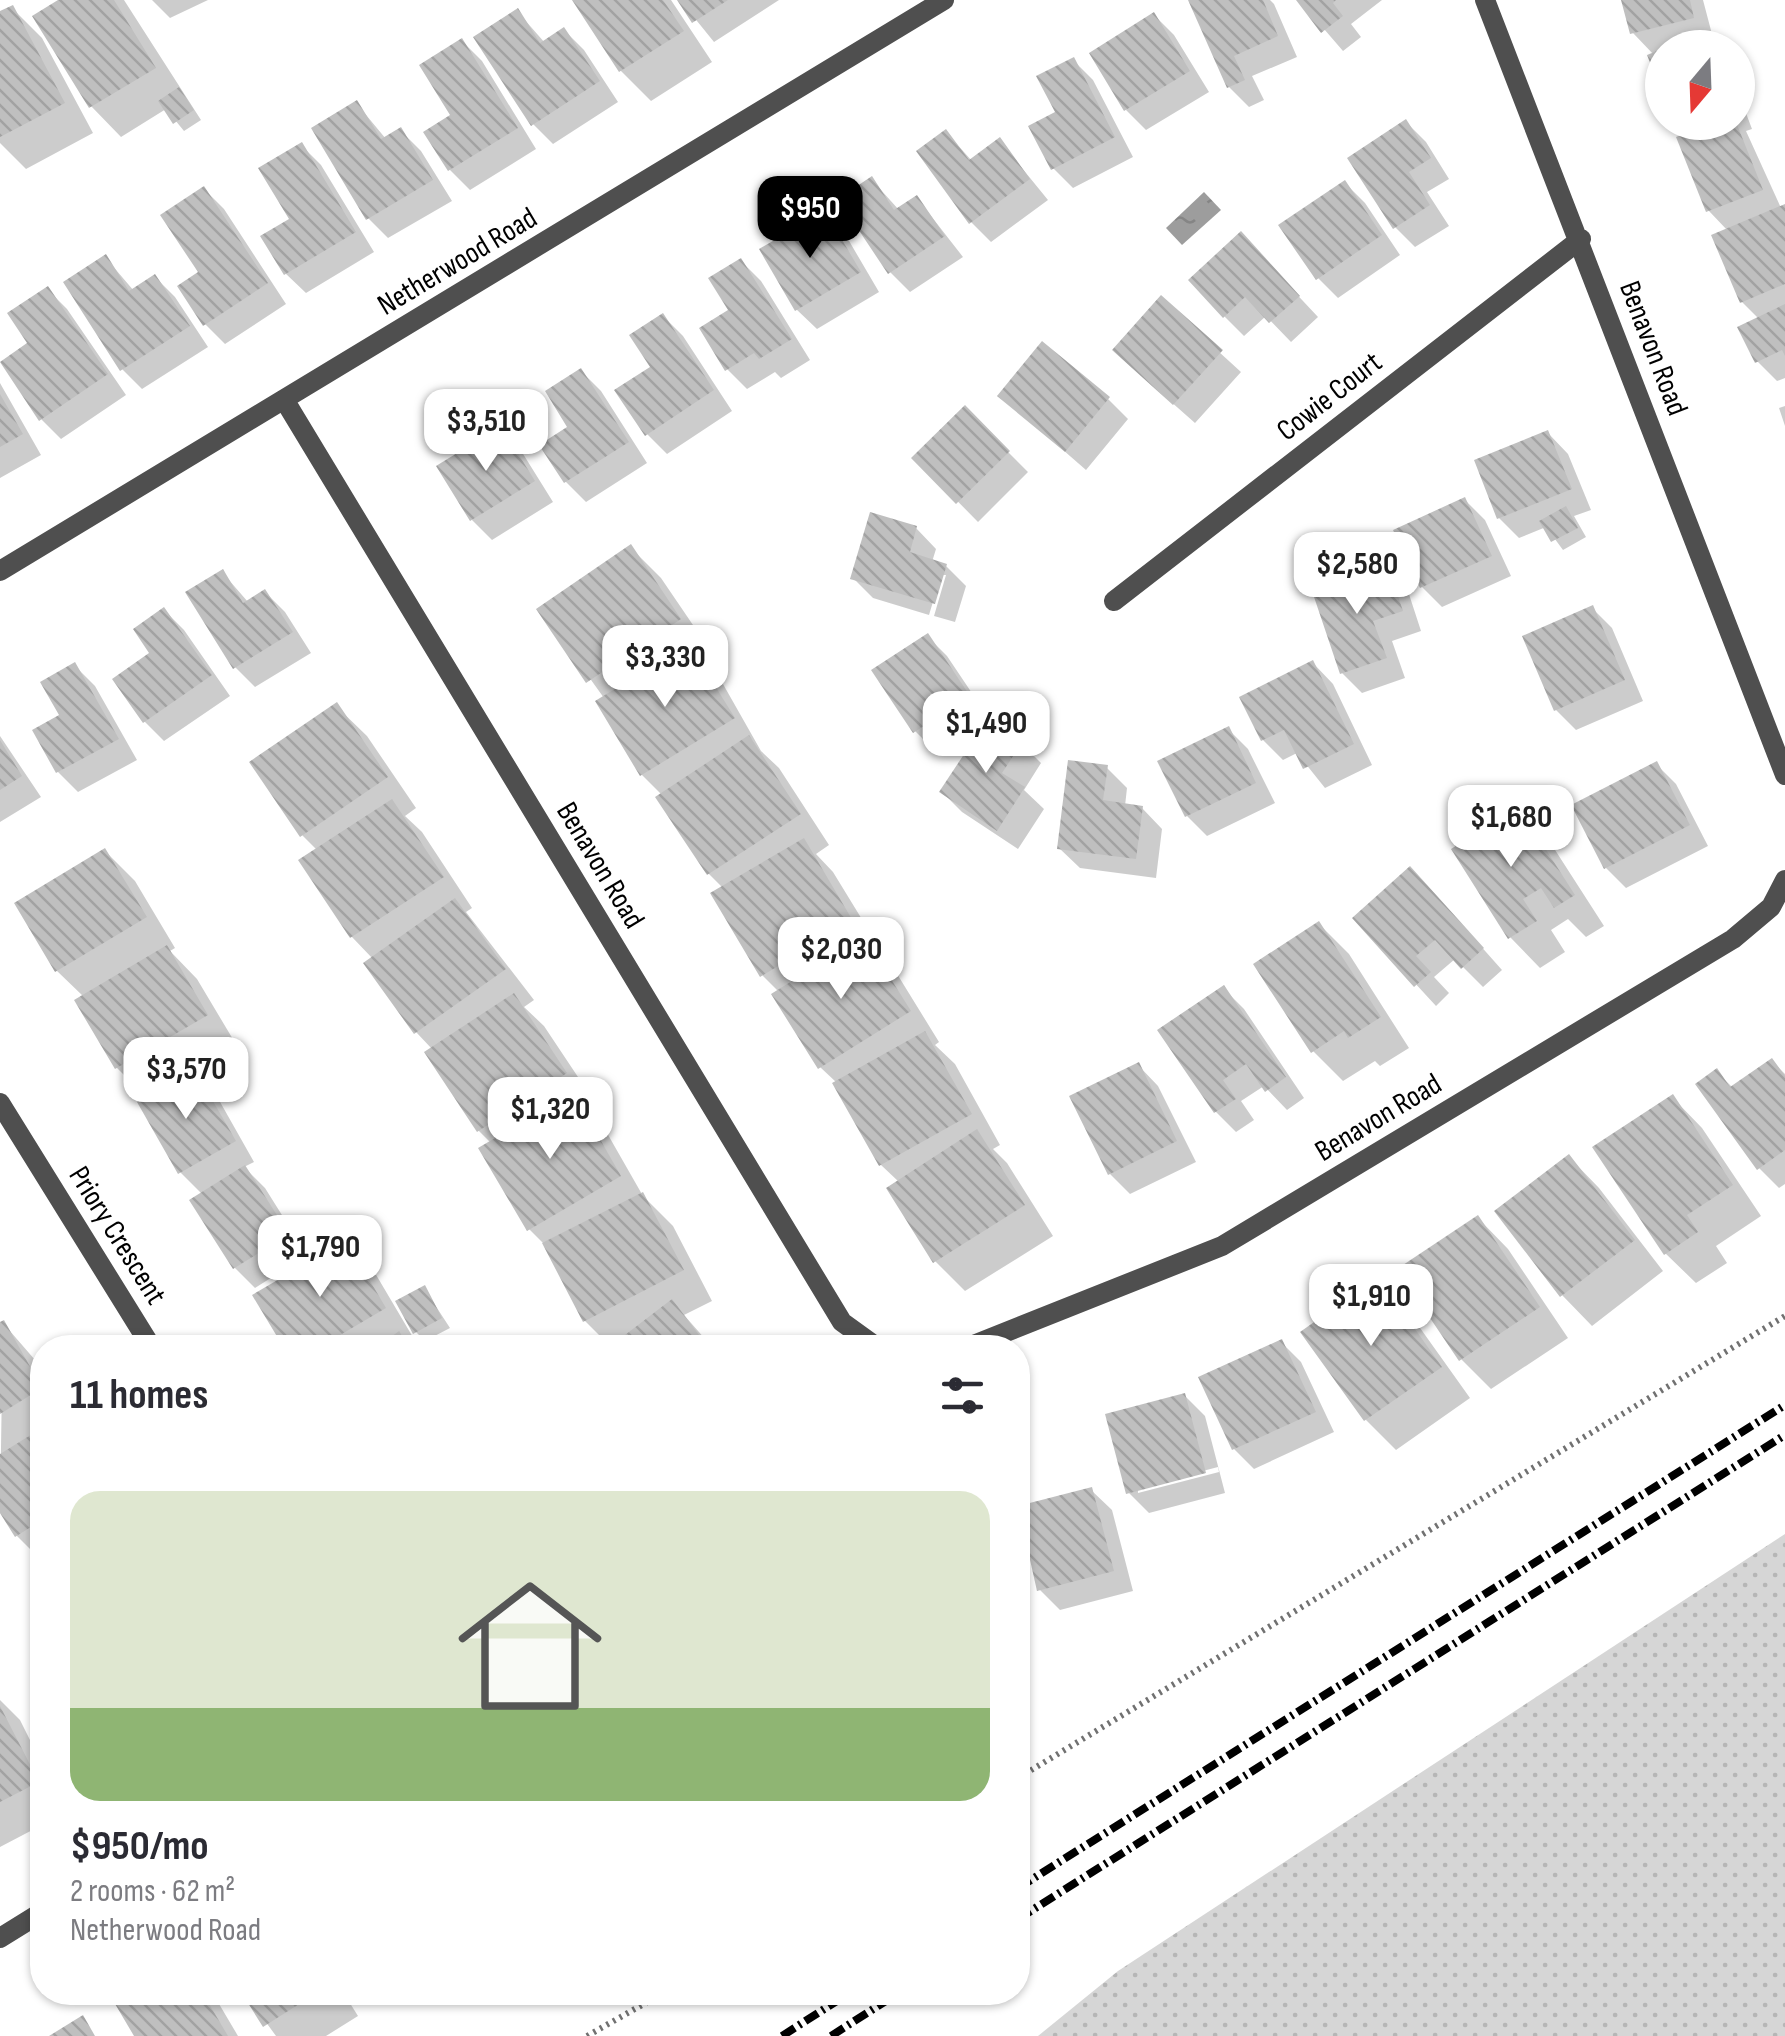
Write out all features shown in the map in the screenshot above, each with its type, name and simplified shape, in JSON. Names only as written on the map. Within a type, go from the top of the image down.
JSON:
[{"type":"street","name":"Netherwood Road","points":[[0,571],[944,0]]},
{"type":"street","name":"Benavon Road","points":[[1485,0],[1581,239],[1785,775]]},
{"type":"street","name":"Cowie Court","points":[[1114,600],[1581,239]]},
{"type":"street","name":"Benavon Road","points":[[285,401],[842,1322],[860,1335]]},
{"type":"street","name":"Benavon Road","points":[[999,1335],[1222,1246],[1733,939],[1771,907],[1785,880]]},
{"type":"street","name":"Priory Crescent","points":[[0,1103],[144,1335]]},
{"type":"street","points":[[0,1938],[30,1919]]},
{"type":"path","points":[[1030,1771],[1785,1316]]},
{"type":"path","points":[[587,2036],[642,2005]]},
{"type":"shaded area","points":[[1785,1534],[1785,2036],[1038,2036],[1118,1971]]},
{"type":"water","points":[[1204,192],[1221,210],[1182,245],[1166,228]]},
{"type":"building","points":[[58,0],[114,0],[156,68],[89,108],[32,16]]},
{"type":"building","points":[[572,0],[663,0],[684,31],[619,72]]},
{"type":"building","points":[[677,0],[728,0],[692,23]]},
{"type":"building","points":[[1188,0],[1263,0],[1278,36],[1234,56],[1245,80],[1227,88]]},
{"type":"building","points":[[1296,0],[1336,0],[1333,3],[1343,16],[1321,33]]},
{"type":"building","points":[[1621,0],[1690,0],[1694,18],[1630,34]]},
{"type":"building","points":[[13,5],[65,103],[0,137],[0,11]]},
{"type":"building","points":[[518,8],[540,43],[564,27],[600,81],[531,126],[473,37]]},
{"type":"building","points":[[1154,12],[1190,71],[1124,111],[1089,53]]},
{"type":"building","points":[[462,38],[518,128],[448,171],[423,132],[450,115],[419,65]]},
{"type":"building","points":[[1074,57],[1115,137],[1051,170],[1028,126],[1055,112],[1036,76]]},
{"type":"building","points":[[179,87],[194,110],[173,124],[158,101]]},
{"type":"building","points":[[357,100],[381,139],[401,127],[433,180],[366,220],[311,128]]},
{"type":"building","points":[[1406,119],[1431,158],[1409,172],[1430,205],[1393,229],[1347,158]]},
{"type":"building","points":[[946,129],[969,160],[1000,137],[1030,179],[969,224],[916,151]]},
{"type":"building","points":[[1677,140],[1743,140],[1763,190],[1706,212]]},
{"type":"building","points":[[302,142],[356,232],[284,275],[260,236],[289,219],[258,168]]},
{"type":"building","points":[[872,176],[894,210],[917,195],[945,236],[888,274],[838,199]]},
{"type":"building","points":[[1345,180],[1382,235],[1316,280],[1278,225]]},
{"type":"building","points":[[204,186],[268,283],[203,326],[177,286],[198,272],[160,215]]},
{"type":"building","points":[[1785,204],[1785,284],[1740,303],[1711,235]]},
{"type":"building","points":[[825,211],[861,272],[795,311],[759,249]]},
{"type":"building","points":[[1241,231],[1300,296],[1269,323],[1245,297],[1223,318],[1188,280]]},
{"type":"building","points":[[106,254],[129,291],[155,274],[190,326],[120,371],[63,282]]},
{"type":"building","points":[[741,258],[792,339],[759,359],[754,353],[725,371],[699,328],[728,310],[708,278]]},
{"type":"building","points":[[48,286],[108,374],[39,421],[0,362],[27,343],[7,313]]},
{"type":"building","points":[[1161,295],[1223,350],[1173,405],[1112,350]]},
{"type":"building","points":[[1785,304],[1785,356],[1782,350],[1755,363],[1737,327]]},
{"type":"building","points":[[663,313],[714,390],[645,436],[614,390],[650,367],[629,335]]},
{"type":"building","points":[[1042,341],[1110,397],[1065,452],[997,396]]},
{"type":"building","points":[[581,368],[629,442],[564,483],[539,445],[567,427],[545,391]]},
{"type":"building","points":[[0,394],[23,434],[0,447]]},
{"type":"building","points":[[965,405],[1010,451],[956,504],[911,458]]},
{"type":"building","points":[[501,426],[535,481],[470,521],[436,466]]},
{"type":"building","points":[[1548,430],[1572,489],[1497,519],[1474,460]]},
{"type":"building","points":[[1465,497],[1492,556],[1420,588],[1393,530]]},
{"type":"building","points":[[1566,506],[1578,528],[1551,542],[1539,521]]},
{"type":"building","points":[[870,512],[917,526],[910,552],[947,564],[935,604],[850,579]]},
{"type":"building","points":[[631,544],[681,619],[586,683],[536,609]]},
{"type":"building","points":[[1388,566],[1403,611],[1373,621],[1387,658],[1340,674],[1312,591]]},
{"type":"building","points":[[223,569],[243,603],[265,589],[293,632],[233,669],[185,592]]},
{"type":"building","points":[[1593,605],[1625,680],[1554,711],[1522,636]]},
{"type":"building","points":[[164,607],[212,675],[143,723],[112,679],[149,653],[133,629]]},
{"type":"building","points":[[928,633],[970,696],[913,733],[871,670]]},
{"type":"building","points":[[689,644],[735,718],[640,776],[595,701]]},
{"type":"building","points":[[1313,660],[1354,744],[1303,769],[1284,730],[1261,741],[1239,697]]},
{"type":"building","points":[[75,662],[119,739],[56,773],[32,730],[59,715],[40,682]]},
{"type":"building","points":[[337,702],[388,777],[300,837],[249,762]]},
{"type":"building","points":[[988,718],[1023,741],[1002,773],[1025,787],[997,831],[939,792]]},
{"type":"building","points":[[1229,726],[1256,783],[1185,817],[1157,761]]},
{"type":"building","points":[[749,735],[801,814],[707,875],[655,797]]},
{"type":"building","points":[[0,740],[22,776],[0,790]]},
{"type":"building","points":[[1068,760],[1108,765],[1103,800],[1143,806],[1136,859],[1057,849]]},
{"type":"building","points":[[1657,761],[1690,825],[1604,869],[1571,805]]},
{"type":"building","points":[[392,799],[444,877],[350,938],[298,860]]},
{"type":"building","points":[[1518,806],[1575,895],[1554,908],[1541,888],[1523,899],[1537,921],[1508,939],[1451,849]]},
{"type":"building","points":[[804,838],[853,921],[760,977],[710,893]]},
{"type":"building","points":[[105,848],[147,917],[55,972],[14,903]]},
{"type":"building","points":[[1410,866],[1484,948],[1461,969],[1435,940],[1416,956],[1431,972],[1414,987],[1352,918]]},
{"type":"building","points":[[455,898],[506,969],[414,1034],[363,963]]},
{"type":"building","points":[[1319,921],[1381,1017],[1348,1038],[1344,1031],[1311,1053],[1253,964]]},
{"type":"building","points":[[864,936],[911,1011],[818,1069],[771,994]]},
{"type":"building","points":[[167,945],[208,1015],[115,1069],[74,1000]]},
{"type":"building","points":[[1224,985],[1286,1077],[1265,1092],[1246,1064],[1223,1080],[1236,1099],[1214,1113],[1157,1030]]},
{"type":"building","points":[[514,993],[567,1073],[477,1132],[424,1052]]},
{"type":"building","points":[[925,1031],[972,1114],[879,1166],[832,1083]]},
{"type":"building","points":[[1772,1058],[1785,1076],[1785,1150],[1757,1170],[1695,1084],[1717,1068],[1730,1087]]},
{"type":"building","points":[[1139,1062],[1177,1141],[1108,1175],[1069,1096]]},
{"type":"building","points":[[195,1070],[236,1141],[178,1174],[137,1102]]},
{"type":"building","points":[[573,1092],[621,1176],[527,1231],[478,1148]]},
{"type":"building","points":[[1673,1094],[1733,1185],[1687,1215],[1698,1232],[1664,1255],[1592,1147]]},
{"type":"building","points":[[977,1129],[1025,1205],[933,1263],[886,1188]]},
{"type":"building","points":[[1569,1154],[1635,1240],[1560,1297],[1494,1211]]},
{"type":"building","points":[[245,1165],[289,1234],[233,1269],[189,1200]]},
{"type":"building","points":[[643,1192],[684,1270],[583,1322],[542,1243]]},
{"type":"building","points":[[1478,1215],[1540,1307],[1459,1361],[1397,1269]]},
{"type":"building","points":[[346,1240],[386,1308],[340,1335],[276,1335],[252,1295]]},
{"type":"building","points":[[1378,1277],[1442,1367],[1364,1421],[1300,1332]]},
{"type":"building","points":[[425,1285],[442,1318],[413,1334],[395,1301]]},
{"type":"building","points":[[672,1299],[699,1335],[625,1335]]},
{"type":"building","points":[[4,1320],[30,1367],[30,1395],[0,1414],[0,1322]]},
{"type":"building","points":[[1282,1339],[1316,1412],[1232,1450],[1198,1377]]},
{"type":"building","points":[[1185,1393],[1206,1473],[1126,1494],[1105,1414]]},
{"type":"building","points":[[30,1435],[30,1528],[15,1537],[0,1513],[0,1454]]},
{"type":"building","points":[[1092,1487],[1114,1571],[1037,1591],[1030,1560],[1030,1503]]},
{"type":"building","points":[[0,1706],[30,1764],[30,1787],[0,1802]]},
{"type":"building","points":[[116,2005],[210,2005],[228,2036],[134,2036]]},
{"type":"building","points":[[249,2005],[298,2005],[263,2027]]},
{"type":"building","points":[[83,2015],[95,2036],[49,2036]]},
{"type":"railway","points":[[1030,1880],[1785,1405]]},
{"type":"railway","points":[[1030,1911],[1785,1435]]},
{"type":"railway","points":[[782,2036],[831,2005]]},
{"type":"railway","points":[[831,2036],[880,2005]]}]
